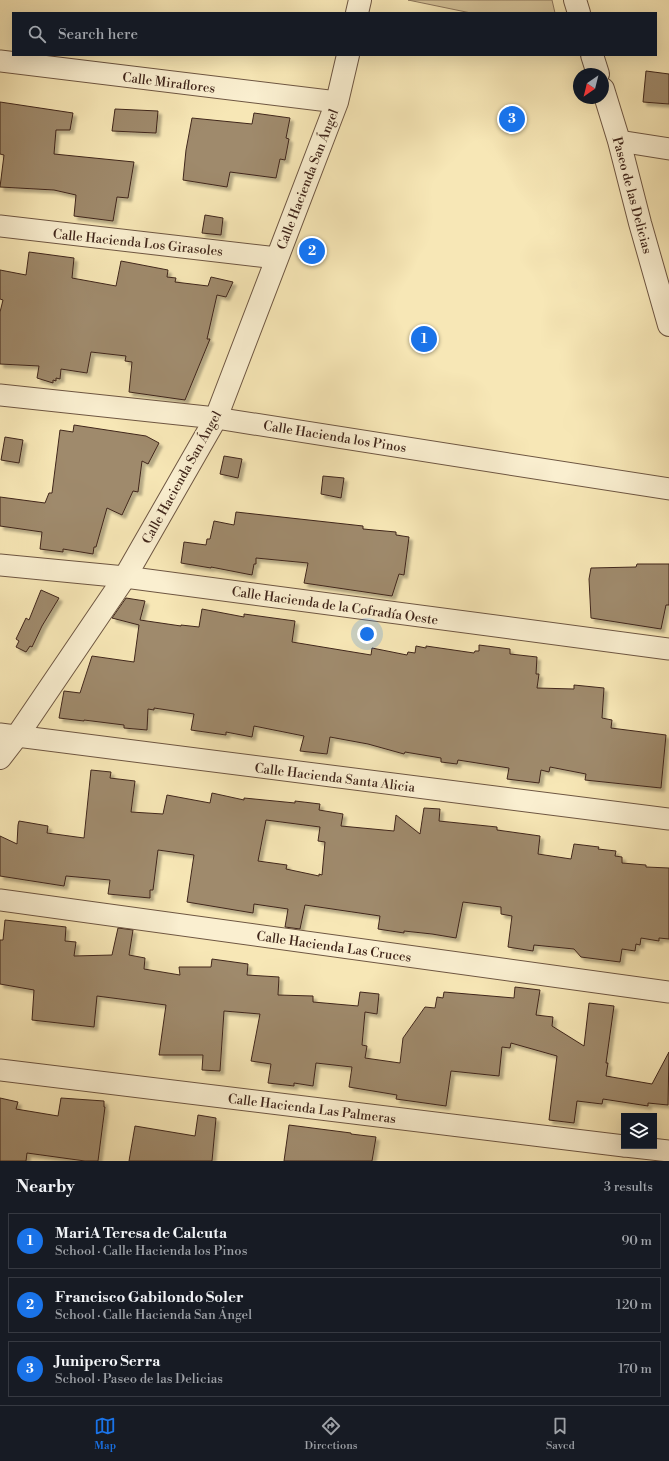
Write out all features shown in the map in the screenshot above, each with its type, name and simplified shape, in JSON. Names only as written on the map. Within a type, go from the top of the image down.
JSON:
[{"type":"street","points":[[357,12],[360,0]]},
{"type":"street","points":[[576,0],[580,12]]},
{"type":"street","name":"Calle Hacienda San Ángel","points":[[0,758],[9,735],[125,577],[216,418],[337,102],[348,56]]},
{"type":"street","points":[[592,56],[596,68]]},
{"type":"street","name":"Calle Miraflores","points":[[0,62],[337,102]]},
{"type":"street","name":"Paseo de las Delicias","points":[[607,104],[669,321]]},
{"type":"street","points":[[619,141],[669,149]]},
{"type":"street","name":"Calle Hacienda Los Girasoles","points":[[0,226],[277,258]]},
{"type":"street","name":"Calle Hacienda los Pinos","points":[[0,395],[216,418],[669,489]]},
{"type":"street","name":"Calle Hacienda de la Cofradía Oeste","points":[[0,565],[125,577],[669,649]]},
{"type":"street","name":"Calle Hacienda Santa Alicia","points":[[9,735],[669,819]]},
{"type":"street","name":"Calle Hacienda Las Cruces","points":[[0,900],[669,992]]},
{"type":"street","name":"Calle Hacienda Las Palmeras","points":[[0,1070],[621,1146]]},
{"type":"street","name":"Calle Hacienda Las Palmeras","points":[[651,1149],[669,1151]]},
{"type":"shaded area","points":[[408,0],[552,0],[555,12],[466,12]]},
{"type":"building","points":[[646,71],[669,74],[669,104],[643,102]]},
{"type":"building","points":[[0,102],[73,113],[70,130],[56,130],[54,154],[134,162],[128,198],[117,197],[113,221],[74,216],[76,195],[54,190],[0,187],[4,155],[0,154]]},
{"type":"building","points":[[115,109],[158,111],[156,133],[112,131]]},
{"type":"building","points":[[254,113],[290,118],[286,138],[289,139],[285,160],[280,159],[276,178],[230,172],[227,187],[183,180],[186,150],[192,118],[252,124]]},
{"type":"building","points":[[205,215],[223,218],[221,235],[202,233]]},
{"type":"building","points":[[29,252],[74,258],[72,278],[116,286],[121,261],[168,270],[167,277],[176,278],[175,282],[208,286],[211,277],[233,282],[226,297],[217,295],[207,339],[210,339],[185,400],[129,392],[132,362],[125,361],[126,356],[91,352],[87,373],[61,369],[60,379],[56,378],[56,381],[53,380],[53,383],[37,378],[39,366],[0,364],[0,312],[3,300],[0,299],[0,270],[26,275]]},
{"type":"building","points":[[74,425],[146,436],[159,443],[148,464],[142,461],[138,492],[133,491],[122,515],[107,508],[93,554],[63,549],[63,552],[40,549],[42,532],[0,526],[0,497],[45,503],[49,493],[52,493],[60,430],[73,432]]},
{"type":"building","points":[[5,437],[23,440],[19,463],[1,460]]},
{"type":"building","points":[[224,456],[242,459],[238,478],[220,474]]},
{"type":"building","points":[[323,476],[344,478],[341,498],[321,494]]},
{"type":"building","points":[[236,512],[363,526],[363,529],[396,532],[396,535],[409,537],[404,575],[399,574],[392,596],[304,583],[308,563],[256,558],[256,564],[254,564],[252,575],[181,563],[184,542],[206,545],[207,539],[210,539],[214,521],[234,525]]},
{"type":"building","points":[[637,564],[669,564],[669,605],[666,605],[661,629],[591,618],[589,579],[591,568],[636,567]]},
{"type":"building","points":[[41,590],[59,598],[42,626],[32,647],[30,646],[26,652],[16,647],[19,641],[16,639],[26,618],[29,620]]},
{"type":"building","points":[[126,598],[145,601],[140,620],[199,627],[202,609],[244,617],[244,614],[295,621],[292,642],[371,655],[372,648],[407,655],[408,652],[415,653],[416,646],[474,653],[475,651],[479,651],[479,645],[510,649],[510,654],[537,657],[536,674],[539,674],[537,688],[574,689],[574,685],[604,688],[602,718],[612,720],[611,728],[666,735],[661,788],[585,780],[586,774],[550,767],[549,772],[541,770],[539,783],[507,779],[509,768],[458,760],[457,764],[441,762],[441,758],[405,752],[404,754],[368,744],[330,737],[327,754],[300,751],[304,736],[254,726],[252,737],[226,732],[226,735],[191,730],[194,714],[154,708],[154,710],[148,709],[147,730],[124,728],[124,725],[59,718],[64,691],[80,693],[92,656],[134,662],[139,625],[112,618]]},
{"type":"building","points":[[91,770],[111,772],[110,778],[135,781],[131,812],[163,814],[167,795],[210,803],[212,793],[244,800],[244,798],[320,804],[319,810],[343,814],[341,826],[394,831],[396,815],[420,834],[424,808],[440,809],[439,821],[497,827],[497,830],[540,836],[538,854],[571,859],[574,844],[616,851],[615,856],[622,857],[622,863],[646,865],[646,867],[669,868],[669,939],[659,938],[659,941],[641,938],[640,945],[636,944],[635,951],[622,949],[620,962],[581,957],[574,949],[534,945],[533,951],[508,947],[512,916],[501,914],[501,907],[463,902],[456,938],[432,934],[404,931],[404,933],[378,929],[380,916],[305,905],[300,929],[285,927],[288,909],[254,904],[253,913],[187,902],[194,855],[158,850],[153,890],[150,890],[150,898],[108,894],[110,880],[66,876],[64,886],[0,876],[0,836],[17,844],[19,821],[48,826],[47,833],[84,838]],"holes":[[[266,820],[320,827],[318,841],[325,842],[322,875],[319,874],[319,876],[286,869],[287,865],[258,861]]]},
{"type":"building","points":[[5,920],[66,927],[65,941],[76,942],[74,956],[112,955],[118,928],[133,930],[129,955],[145,958],[144,969],[180,975],[179,967],[211,967],[212,959],[248,964],[247,975],[279,977],[278,995],[313,996],[313,1002],[358,1006],[360,992],[379,994],[377,1014],[365,1012],[362,1045],[367,1046],[365,1058],[400,1063],[403,1038],[425,1007],[435,1008],[437,997],[443,998],[444,992],[514,998],[515,987],[540,990],[536,1015],[553,1017],[552,1026],[584,1046],[589,1003],[614,1006],[606,1063],[608,1063],[606,1076],[652,1084],[669,1052],[668,1105],[648,1103],[648,1106],[603,1099],[602,1104],[577,1101],[574,1123],[549,1120],[557,1056],[511,1043],[510,1048],[502,1047],[499,1076],[451,1071],[446,1106],[396,1099],[397,1095],[349,1087],[352,1067],[316,1063],[313,1086],[294,1083],[294,1086],[268,1083],[271,1064],[251,1061],[260,1014],[224,1011],[220,1071],[202,1070],[203,1055],[159,1055],[166,1005],[97,996],[94,1027],[32,1020],[34,990],[0,984],[0,940],[3,940]]},
{"type":"building","points":[[0,1098],[18,1102],[16,1109],[58,1116],[61,1098],[104,1101],[105,1107],[98,1161],[85,1161],[27,1153],[26,1161],[0,1161]]},
{"type":"building","points":[[198,1115],[216,1118],[212,1161],[129,1161],[135,1126],[195,1136]]},
{"type":"building","points":[[289,1125],[376,1137],[372,1161],[284,1161]]},
{"type":"place","name":"Junipero Serra","points":[[512,119]]},
{"type":"place","name":"Francisco Gabilondo Soler","points":[[312,251]]},
{"type":"place","name":"MariA Teresa de Calcuta","points":[[424,339]]}]
